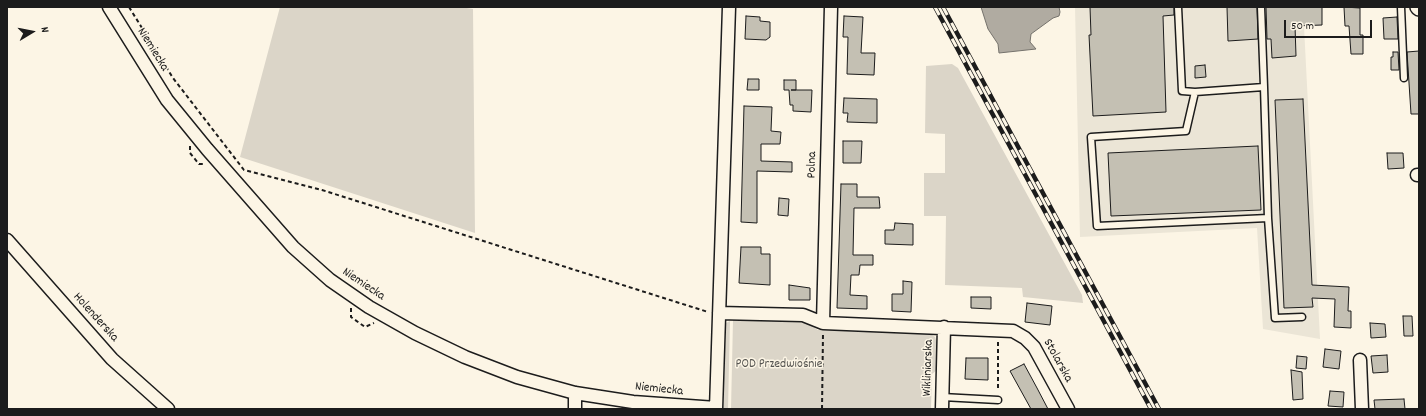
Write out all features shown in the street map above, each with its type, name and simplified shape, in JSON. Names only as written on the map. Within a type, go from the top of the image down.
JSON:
[{"type":"street","name":"Niemiecka","points":[[109,7],[167,100],[293,246],[330,280],[369,307],[415,333],[465,357],[517,377],[575,393],[633,402],[716,409]]},
{"type":"street","points":[[716,409],[729,7]]},
{"type":"street","name":"Polna","points":[[823,327],[831,7]]},
{"type":"street","name":"Holenderska","points":[[7,240],[112,359],[168,409]]},
{"type":"street","points":[[719,313],[803,315],[823,327],[944,327]]},
{"type":"street","name":"Stolarska","points":[[944,327],[1013,330],[1030,342],[1068,409]]},
{"type":"street","name":"Wikliniarska","points":[[942,403],[944,327]]},
{"type":"street","points":[[1360,360],[1362,409]]},
{"type":"street","points":[[575,393],[575,409]]},
{"type":"lane","points":[[1178,7],[1182,91],[1195,92],[1264,88]]},
{"type":"lane","points":[[1261,7],[1268,218],[1275,318],[1302,317]]},
{"type":"lane","points":[[1401,7],[1404,78]]},
{"type":"lane","points":[[1195,92],[1186,131],[1091,137],[1097,226],[1268,218]]},
{"type":"lane","points":[[942,403],[998,400]]},
{"type":"path","points":[[128,7],[173,78],[244,170],[322,190],[711,313],[719,313]]},
{"type":"path","points":[[190,140],[190,153],[199,164],[211,164]]},
{"type":"path","points":[[351,304],[351,317],[365,327],[377,321]]},
{"type":"path","points":[[822,409],[823,327]]},
{"type":"path","points":[[997,329],[998,400]]},
{"type":"shaded area","points":[[981,7],[1059,7],[1060,12],[1059,16],[1053,18],[1031,34],[1030,42],[1036,49],[999,53],[998,44],[988,29]]},
{"type":"shaded area","points":[[1075,7],[1303,7],[1320,339],[1263,329],[1257,228],[1080,237]]},
{"type":"green space","points":[[280,7],[460,7],[473,9],[475,233],[240,157]]},
{"type":"green space","points":[[952,64],[958,68],[1082,295],[1083,303],[1023,297],[1022,288],[945,285],[946,216],[924,216],[924,173],[945,173],[945,134],[925,133],[926,66]]},
{"type":"green space","name":"POD Przedwiośnie","points":[[735,317],[803,321],[818,330],[929,333],[935,337],[938,345],[937,370],[932,374],[931,409],[731,409],[733,320]]},
{"type":"green space","points":[[730,321],[728,409],[723,409],[726,323]]},
{"type":"building","points":[[1090,7],[1174,7],[1174,15],[1163,16],[1166,112],[1093,116],[1089,35],[1091,35]]},
{"type":"building","points":[[1227,7],[1257,7],[1258,39],[1228,41]]},
{"type":"building","points":[[1266,7],[1322,7],[1322,25],[1295,26],[1296,56],[1272,58],[1271,39],[1267,39]]},
{"type":"building","points":[[1344,7],[1360,8],[1360,35],[1363,35],[1363,54],[1351,54],[1349,26],[1345,26]]},
{"type":"building","points":[[746,16],[760,17],[760,21],[770,22],[770,37],[766,40],[745,39]]},
{"type":"building","points":[[844,16],[863,17],[861,53],[875,53],[874,75],[847,74],[848,37],[843,37]]},
{"type":"building","points":[[1397,17],[1398,39],[1384,39],[1383,18]]},
{"type":"building","points":[[1419,51],[1419,114],[1411,114],[1407,52]]},
{"type":"building","points":[[1393,52],[1398,52],[1399,70],[1391,70],[1391,57],[1393,57]]},
{"type":"building","points":[[1205,65],[1206,77],[1195,78],[1195,66]]},
{"type":"building","points":[[748,79],[759,79],[759,90],[747,90]]},
{"type":"building","points":[[784,80],[796,80],[796,90],[812,90],[811,112],[793,111],[793,105],[790,105],[789,90],[784,90]]},
{"type":"building","points":[[844,98],[877,99],[877,123],[847,122],[848,113],[843,113]]},
{"type":"building","points":[[1303,99],[1312,285],[1349,287],[1348,311],[1351,311],[1351,328],[1334,327],[1335,299],[1312,298],[1313,307],[1284,308],[1275,100]]},
{"type":"building","points":[[744,106],[772,107],[771,131],[781,132],[780,144],[761,144],[761,161],[792,162],[792,172],[757,171],[757,223],[741,222]]},
{"type":"building","points":[[843,141],[862,141],[861,163],[843,163]]},
{"type":"building","points":[[1258,146],[1261,210],[1111,216],[1108,153]]},
{"type":"building","points":[[1387,153],[1403,153],[1404,168],[1388,169]]},
{"type":"building","points":[[841,184],[857,184],[857,197],[879,197],[880,208],[854,208],[853,255],[873,255],[873,265],[860,265],[859,275],[851,275],[850,295],[867,296],[867,309],[837,308]]},
{"type":"building","points":[[779,198],[789,199],[788,216],[778,215]]},
{"type":"building","points":[[895,223],[913,224],[913,245],[885,244],[885,230],[894,230]]},
{"type":"building","points":[[741,247],[761,247],[761,254],[770,254],[770,285],[739,283]]},
{"type":"building","points":[[903,281],[912,282],[911,312],[892,311],[892,294],[903,294]]},
{"type":"building","points":[[789,285],[810,288],[810,300],[789,300]]},
{"type":"building","points":[[971,297],[991,297],[991,309],[971,308]]},
{"type":"building","points":[[1027,303],[1052,306],[1050,325],[1025,322]]},
{"type":"building","points":[[1403,316],[1412,316],[1413,336],[1404,336]]},
{"type":"building","points":[[1370,323],[1385,324],[1386,337],[1371,338]]},
{"type":"building","points":[[1325,349],[1341,351],[1339,369],[1323,367]]},
{"type":"building","points":[[1387,355],[1388,372],[1373,373],[1371,356]]},
{"type":"building","points":[[1297,356],[1307,357],[1306,369],[1296,368]]},
{"type":"building","points":[[966,358],[988,358],[988,380],[965,379]]},
{"type":"building","points":[[1024,364],[1048,409],[1031,409],[1010,371]]},
{"type":"building","points":[[1291,370],[1302,372],[1303,399],[1293,400]]},
{"type":"building","points":[[1330,391],[1344,392],[1343,407],[1328,406]]},
{"type":"building","points":[[1404,399],[1405,409],[1375,409],[1374,400]]},
{"type":"railway","points":[[935,7],[1151,409]]},
{"type":"railway","points":[[943,7],[1159,409]]}]
